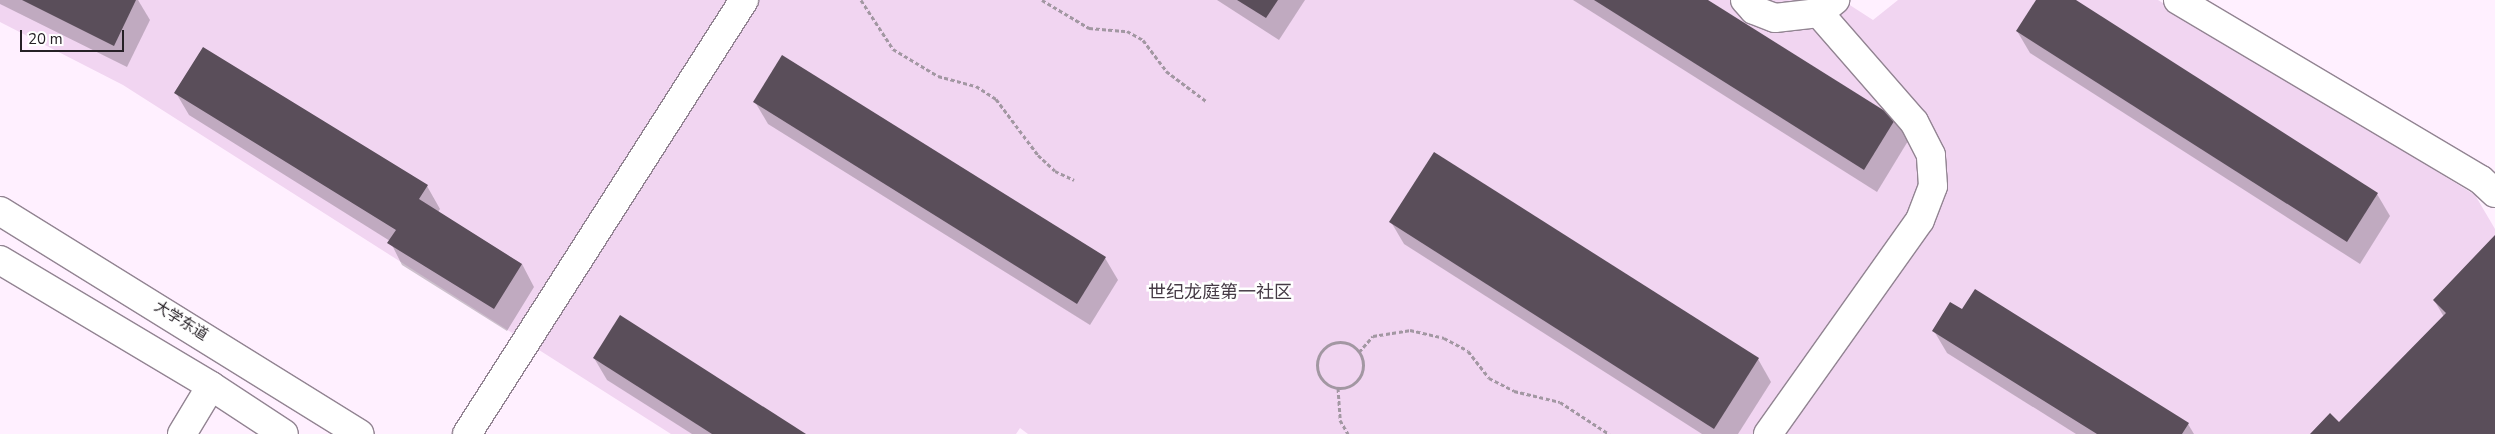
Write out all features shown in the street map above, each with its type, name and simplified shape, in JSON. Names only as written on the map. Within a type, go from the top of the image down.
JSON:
[{"type":"street","points":[[467,434],[744,0]]},
{"type":"street","points":[[1745,0],[1754,10],[1775,18],[1827,6],[1914,122],[1931,155],[1933,186],[1920,220],[1768,434]]},
{"type":"street","points":[[2178,0],[2481,180],[2495,193]]},
{"type":"street","name":"大学东道","points":[[0,211],[360,434]]},
{"type":"street","points":[[0,260],[212,386],[284,434]]},
{"type":"street","points":[[182,434],[212,386]]},
{"type":"path","points":[[861,0],[893,49],[938,76],[976,86],[996,99],[1038,155],[1055,171],[1074,180]]},
{"type":"path","points":[[1042,0],[1089,28],[1128,31],[1144,40],[1166,71],[1206,101]]},
{"type":"path","points":[[1358,352],[1373,336],[1391,333],[1410,330],[1444,338],[1468,351],[1488,378],[1514,392],[1560,402],[1609,434]]},
{"type":"path","points":[[1338,342],[1353,346],[1358,352],[1361,373],[1352,384],[1338,388],[1319,376],[1317,360],[1320,354],[1338,342]]},
{"type":"path","points":[[1338,388],[1340,420],[1348,434]]},
{"type":"shaded area","points":[[0,0],[1842,0],[1873,20],[1898,0],[2158,0],[2475,195],[2495,229],[2495,305],[2361,434],[1028,434],[1020,428],[1016,434],[671,434],[123,85],[0,22]]},
{"type":"building","points":[[22,0],[136,0],[114,46]]},
{"type":"building","points":[[1237,0],[1278,0],[1266,18]]},
{"type":"building","points":[[1594,0],[1708,0],[1896,118],[1864,170]]},
{"type":"building","points":[[2036,0],[2076,0],[2378,193],[2347,242],[2016,31]]},
{"type":"building","points":[[203,47],[428,185],[419,199],[522,264],[494,309],[387,243],[396,230],[174,93]]},
{"type":"building","points":[[782,55],[1106,257],[1077,304],[753,102]]},
{"type":"building","points":[[1434,152],[1759,358],[1714,429],[1389,222]]},
{"type":"building","points":[[2495,235],[2495,434],[2310,434],[2330,413],[2339,422],[2446,313],[2433,300]]},
{"type":"building","points":[[1975,289],[2189,423],[2182,434],[2097,434],[1932,331],[1950,302],[1962,309]]},
{"type":"building","points":[[620,315],[806,434],[712,434],[593,358]]},
{"type":"district","name":"世纪龙庭第一社区","points":[[1220,292]]}]
